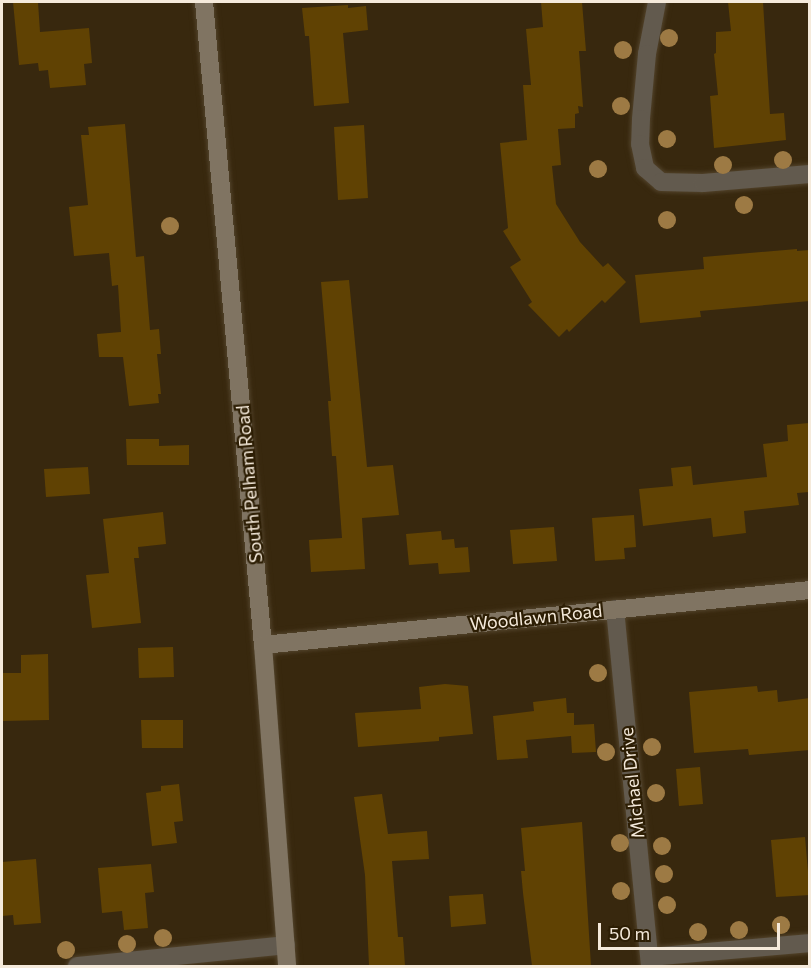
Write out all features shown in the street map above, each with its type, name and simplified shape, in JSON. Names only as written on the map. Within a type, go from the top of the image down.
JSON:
[{"type":"main road","name":"South Pelham Road","points":[[204,2],[264,645],[287,966]]},
{"type":"main road","name":"Woodlawn Road","points":[[264,645],[810,590]]},
{"type":"street","points":[[657,2],[647,54],[641,119],[640,144],[645,168],[662,182],[703,183],[810,174]]},
{"type":"street","name":"Michael Drive","points":[[615,609],[650,962],[810,944]]},
{"type":"street","points":[[76,966],[286,945]]},
{"type":"building","points":[[13,2],[38,2],[40,32],[89,28],[92,63],[84,64],[86,85],[50,88],[48,70],[39,71],[38,63],[19,65]]},
{"type":"building","points":[[541,2],[582,2],[586,51],[579,51],[583,107],[578,106],[579,113],[575,114],[575,128],[558,129],[561,165],[552,166],[556,204],[580,242],[603,267],[608,263],[626,282],[605,303],[602,300],[569,332],[567,329],[559,337],[528,305],[532,302],[510,267],[521,260],[503,231],[508,228],[500,143],[527,140],[523,85],[531,85],[526,29],[543,27]]},
{"type":"building","points":[[728,2],[763,2],[770,114],[784,113],[786,140],[714,148],[710,96],[718,95],[714,54],[716,53],[716,32],[731,31]]},
{"type":"building","points":[[348,5],[348,8],[366,6],[368,30],[343,33],[349,103],[314,106],[309,36],[305,36],[302,8]]},
{"type":"building","points":[[125,124],[136,257],[144,256],[150,330],[159,329],[161,354],[157,354],[161,394],[158,394],[159,403],[129,406],[123,357],[99,357],[97,334],[121,332],[118,285],[112,286],[109,253],[74,256],[69,207],[88,205],[81,135],[89,135],[88,127]]},
{"type":"building","points":[[364,125],[368,198],[338,200],[334,127]]},
{"type":"building","points":[[797,249],[797,251],[810,250],[810,301],[700,311],[701,317],[640,323],[635,275],[704,269],[703,257]]},
{"type":"building","points":[[349,280],[367,467],[393,465],[399,515],[362,518],[365,569],[311,572],[309,540],[342,538],[336,456],[332,456],[328,401],[331,401],[321,282]]},
{"type":"building","points":[[809,423],[809,492],[797,493],[799,505],[744,511],[746,533],[713,537],[711,518],[643,526],[639,489],[673,486],[671,468],[691,466],[693,485],[767,477],[763,444],[788,441],[787,425]]},
{"type":"building","points":[[126,439],[159,439],[159,446],[189,445],[189,465],[127,465]]},
{"type":"building","points":[[88,467],[90,494],[46,497],[44,469]]},
{"type":"building","points":[[163,512],[166,544],[138,547],[139,558],[134,558],[141,623],[92,628],[86,575],[109,573],[103,519]]},
{"type":"building","points":[[634,515],[636,547],[624,548],[625,559],[595,561],[592,518]]},
{"type":"building","points":[[554,527],[557,561],[513,564],[510,530]]},
{"type":"building","points":[[441,531],[442,540],[454,539],[455,548],[468,547],[470,572],[439,574],[438,563],[409,565],[406,534]]},
{"type":"building","points":[[173,647],[174,677],[139,678],[138,648]]},
{"type":"building","points":[[48,654],[49,720],[2,721],[2,673],[21,673],[21,655]]},
{"type":"building","points":[[445,684],[468,686],[473,734],[439,737],[439,741],[358,747],[355,713],[421,709],[419,687]]},
{"type":"building","points":[[757,686],[758,692],[777,690],[778,702],[810,698],[810,750],[749,755],[748,749],[694,753],[689,692]]},
{"type":"building","points":[[566,698],[567,713],[574,713],[574,725],[594,724],[596,752],[572,753],[571,736],[526,740],[528,758],[497,760],[493,716],[534,711],[533,702]]},
{"type":"building","points":[[141,720],[183,720],[183,748],[142,748]]},
{"type":"building","points":[[700,767],[703,804],[679,806],[676,769]]},
{"type":"building","points":[[179,784],[183,821],[174,822],[177,843],[152,846],[146,793],[161,791],[161,786]]},
{"type":"building","points":[[382,794],[388,834],[427,831],[429,859],[392,861],[398,937],[403,937],[405,966],[369,966],[365,875],[354,797]]},
{"type":"building","points":[[582,822],[591,966],[532,966],[521,871],[525,871],[521,828]]},
{"type":"building","points":[[805,837],[810,895],[776,897],[771,840]]},
{"type":"building","points":[[36,859],[41,923],[14,925],[13,915],[2,916],[2,862]]},
{"type":"building","points":[[151,864],[154,892],[145,893],[148,928],[124,930],[122,911],[102,913],[98,868]]},
{"type":"building","points":[[483,894],[486,924],[451,927],[449,896]]}]
